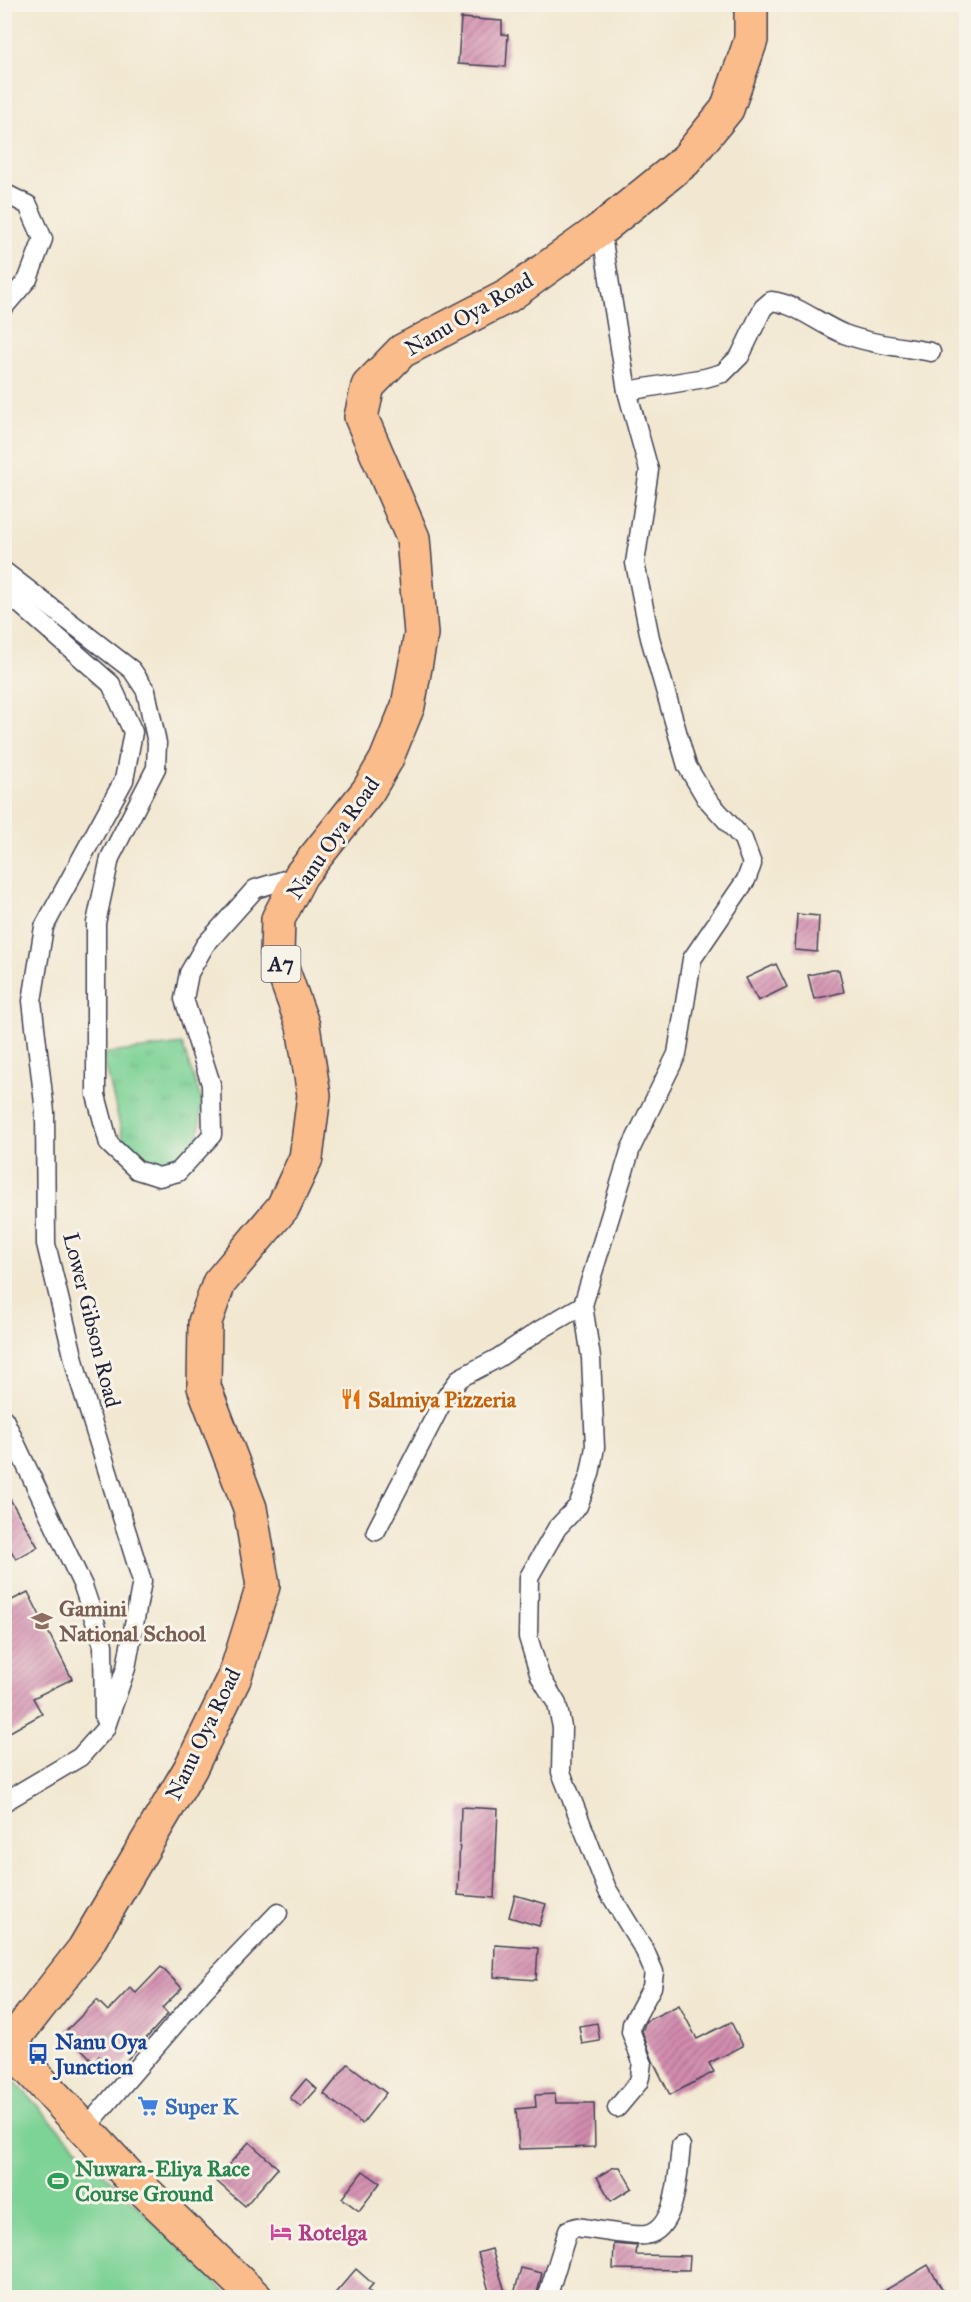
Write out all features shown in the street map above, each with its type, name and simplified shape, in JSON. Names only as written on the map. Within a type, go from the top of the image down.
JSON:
[{"type":"highway","name":"Nanu Oya Road","points":[[6,2044],[84,1949],[190,1769],[234,1679],[263,1586],[250,1508],[204,1387],[205,1322],[219,1283],[284,1207],[306,1158],[314,1095],[303,1026],[278,954],[278,919],[301,875],[368,791],[386,760],[408,706],[421,634],[413,538],[361,417],[368,386],[402,351],[508,296],[601,229],[685,161],[727,110],[751,40],[751,4]]},
{"type":"highway","points":[[6,2044],[129,2176],[256,2298]]},
{"type":"street","points":[[4,193],[28,205],[43,239],[28,279],[4,307]]},
{"type":"street","points":[[601,229],[627,391],[649,470],[636,563],[650,638],[687,766],[706,798],[743,839],[752,864],[746,880],[692,959],[677,1054],[631,1148],[583,1305],[591,1358],[595,1447],[590,1474],[578,1506],[557,1528],[529,1577],[528,1637],[540,1676],[557,1704],[562,1726],[561,1772],[607,1889],[645,1951],[654,1972],[652,1987],[632,2024],[631,2032],[642,2062],[640,2077],[638,2084],[617,2108]]},
{"type":"street","points":[[627,391],[723,373],[740,356],[763,308],[771,302],[786,303],[841,333],[860,340],[932,352]]},
{"type":"street","points":[[4,571],[132,670],[146,691],[157,742],[156,768],[110,858],[96,923],[96,1095],[109,1144],[137,1170],[159,1178],[178,1172],[212,1135],[211,1084],[184,999],[189,973],[205,945],[255,889],[301,875]]},
{"type":"street","name":"Lower Gibson Road","points":[[4,590],[111,684],[133,732],[124,780],[44,927],[32,1001],[45,1112],[46,1245],[78,1377],[142,1581],[126,1668],[105,1729]]},
{"type":"street","points":[[376,1531],[443,1401],[460,1378],[498,1358],[583,1305]]},
{"type":"street","points":[[4,1419],[83,1586],[103,1645],[105,1729],[80,1757],[4,1802]]},
{"type":"street","points":[[85,2129],[205,1989],[278,1913]]},
{"type":"street","points":[[547,2298],[568,2230],[577,2227],[645,2235],[659,2229],[673,2206],[681,2146]]},
{"type":"green space","points":[[182,1044],[202,1102],[198,1141],[164,1168],[125,1147],[103,1054]]},
{"type":"green space","name":"Nuwara-Eliya Race Course Ground","points":[[4,2070],[61,2131],[230,2297],[5,2297]]},
{"type":"building","points":[[461,18],[502,21],[502,34],[508,35],[506,67],[458,64]]},
{"type":"building","points":[[797,914],[819,916],[817,952],[795,950]]},
{"type":"building","points":[[776,964],[787,987],[758,1001],[746,978]]},
{"type":"building","points":[[839,970],[844,992],[814,999],[808,975]]},
{"type":"building","points":[[4,1489],[38,1547],[16,1559],[4,1539]]},
{"type":"building","points":[[28,1592],[72,1679],[33,1698],[42,1714],[10,1732],[4,1722],[4,1604]]},
{"type":"building","points":[[461,1807],[498,1809],[494,1898],[458,1895]]},
{"type":"building","points":[[515,1895],[546,1904],[539,1926],[509,1917]]},
{"type":"building","points":[[495,1945],[538,1948],[536,1980],[494,1977]]},
{"type":"building","points":[[161,1967],[182,1988],[162,2008],[168,2014],[116,2072],[99,2056],[94,2062],[65,2032],[97,2000],[108,2011],[130,1988],[136,1993]]},
{"type":"building","points":[[679,2005],[697,2039],[731,2022],[743,2046],[709,2063],[714,2072],[670,2095],[653,2061],[642,2031],[646,2021]]},
{"type":"building","points":[[597,2023],[600,2041],[582,2044],[579,2026]]},
{"type":"building","points":[[348,2064],[386,2093],[362,2124],[324,2094]]},
{"type":"building","points":[[306,2079],[317,2089],[301,2107],[290,2098]]},
{"type":"building","points":[[555,2094],[556,2103],[594,2103],[595,2147],[519,2149],[516,2109],[536,2107],[535,2095]]},
{"type":"building","points":[[249,2142],[278,2168],[245,2206],[215,2180]]},
{"type":"building","points":[[614,2167],[620,2167],[632,2188],[611,2201],[597,2177]]},
{"type":"building","points":[[363,2171],[380,2183],[359,2211],[342,2198]]},
{"type":"building","points":[[614,2244],[637,2246],[636,2255],[690,2256],[689,2270],[613,2269]]},
{"type":"building","points":[[492,2249],[507,2298],[491,2298],[478,2253]]},
{"type":"building","points":[[928,2265],[947,2298],[872,2298]]},
{"type":"building","points":[[521,2268],[542,2273],[536,2298],[513,2298]]},
{"type":"building","points":[[356,2269],[373,2284],[368,2290],[376,2298],[331,2298]]},
{"type":"place","name":"Salmiya Pizzeria","points":[[351,1399]]},
{"type":"place","name":"Gamini National School","points":[[42,1621]]},
{"type":"place","name":"Nanu Oya Junction","points":[[38,2054]]},
{"type":"place","name":"Super K","points":[[148,2106]]},
{"type":"place","name":"Nuwara-Eliya Race Course Ground","points":[[58,2181]]},
{"type":"place","name":"Rotelga","points":[[281,2232]]}]
